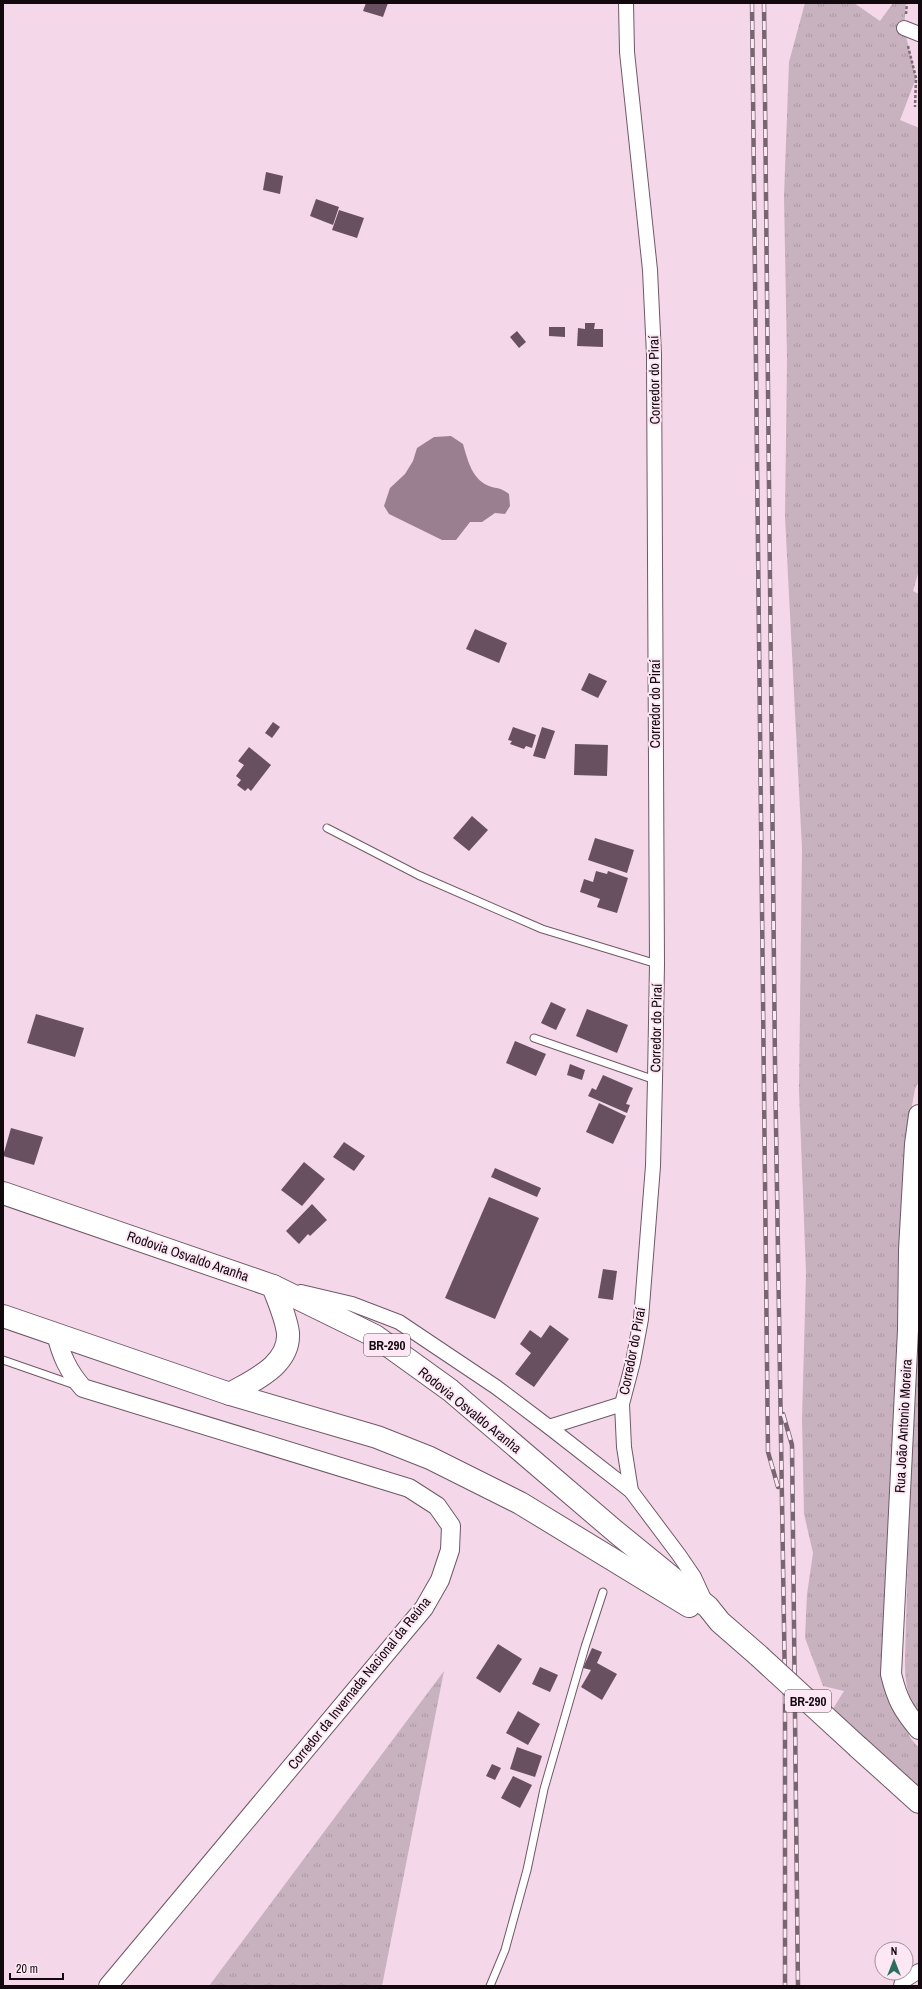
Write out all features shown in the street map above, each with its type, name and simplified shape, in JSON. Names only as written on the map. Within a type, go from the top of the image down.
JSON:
[{"type":"highway","name":"Rodovia Osvaldo Aranha","points":[[3,1193],[273,1286],[375,1336],[450,1390],[714,1614],[919,1802]]},
{"type":"highway","points":[[230,1394],[269,1371],[285,1353],[288,1333],[273,1286]]},
{"type":"highway","name":"Rodovia Osvaldo Aranha","points":[[3,1316],[230,1394],[377,1437],[430,1458],[520,1503],[666,1593],[714,1614]]},
{"type":"main road","name":"Rua João Antonio Moreira","points":[[919,1115],[915,1144],[909,1250],[908,1330],[891,1674],[896,1695],[907,1714],[919,1729]]},
{"type":"street","name":"Corredor do Piraí","points":[[626,3],[627,52],[650,270],[654,355],[657,964],[652,1166],[641,1319],[633,1362],[622,1404],[624,1447],[631,1491]]},
{"type":"street","points":[[904,28],[919,34]]},
{"type":"street","points":[[273,1286],[352,1304],[399,1322],[496,1388],[549,1427],[631,1491],[694,1577],[714,1614]]},
{"type":"street","points":[[56,1334],[62,1356],[71,1374],[83,1388]]},
{"type":"street","name":"Corredor da Invernada Nacional da Reúna","points":[[83,1388],[409,1488],[437,1506],[450,1526],[450,1550],[440,1580],[424,1608],[108,1986]]},
{"type":"street","name":"Corredor do Piraí","points":[[549,1427],[622,1404]]},
{"type":"street","points":[[901,1986],[902,1982],[919,1971]]},
{"type":"lane","points":[[326,828],[418,875],[542,929],[657,964]]},
{"type":"lane","points":[[534,1038],[655,1080]]},
{"type":"lane","points":[[3,1360],[83,1388]]},
{"type":"lane","points":[[490,1986],[505,1950],[527,1870],[544,1789],[585,1646],[603,1592]]},
{"type":"path","points":[[908,3],[904,28],[916,78],[915,107]]},
{"type":"green space","points":[[805,3],[854,3],[880,21],[893,3],[906,3],[904,28],[916,78],[900,120],[919,128],[919,570],[913,591],[919,594],[919,1081],[915,1089],[906,1138],[886,1686],[911,1739],[919,1748],[919,1791],[831,1712],[844,1691],[823,1686],[805,1638],[807,1594],[813,1553],[804,1514],[802,1419],[806,1273],[799,1091],[802,849],[785,517],[787,360],[784,196],[789,62]]},
{"type":"green space","points":[[919,1152],[919,1712],[911,1700],[907,1688],[905,1660]]},
{"type":"green space","points":[[444,1671],[382,1986],[209,1986]]},
{"type":"shaded area","points":[[451,436],[463,444],[472,470],[480,480],[485,484],[509,494],[510,506],[505,514],[495,513],[482,522],[470,522],[456,540],[442,540],[389,514],[384,506],[390,488],[405,474],[413,461],[417,448],[434,437]]},
{"type":"building","points":[[366,3],[388,3],[383,17],[363,11]]},
{"type":"building","points":[[266,172],[283,176],[280,194],[263,190]]},
{"type":"building","points":[[316,199],[339,207],[333,225],[310,216]]},
{"type":"building","points":[[339,210],[364,218],[357,238],[332,230]]},
{"type":"building","points":[[585,323],[595,323],[594,329],[603,329],[603,347],[577,346],[578,328],[585,329]]},
{"type":"building","points":[[549,327],[565,327],[565,337],[549,336]]},
{"type":"building","points":[[517,331],[526,342],[519,348],[510,337]]},
{"type":"building","points":[[475,629],[507,643],[499,663],[466,649]]},
{"type":"building","points":[[589,673],[607,681],[598,698],[581,690]]},
{"type":"building","points":[[273,722],[280,727],[272,738],[265,733]]},
{"type":"building","points":[[513,727],[536,735],[532,748],[526,746],[524,749],[510,744],[512,741],[508,740]]},
{"type":"building","points":[[542,727],[555,731],[545,759],[533,756]]},
{"type":"building","points":[[575,744],[608,745],[607,776],[574,775]]},
{"type":"building","points":[[249,747],[271,765],[251,791],[248,788],[245,791],[237,785],[241,780],[236,776],[244,765],[238,761]]},
{"type":"building","points":[[472,816],[488,830],[469,851],[453,838]]},
{"type":"building","points":[[595,838],[634,850],[627,873],[588,860]]},
{"type":"building","points":[[596,871],[607,874],[608,871],[628,878],[617,913],[597,907],[600,899],[580,892],[584,879],[593,882]]},
{"type":"building","points":[[551,1002],[566,1009],[556,1030],[541,1023]]},
{"type":"building","points":[[587,1009],[628,1025],[617,1053],[576,1036]]},
{"type":"building","points":[[36,1014],[84,1028],[75,1057],[27,1043]]},
{"type":"building","points":[[515,1041],[546,1054],[536,1076],[506,1063]]},
{"type":"building","points":[[570,1064],[585,1070],[582,1080],[567,1075]]},
{"type":"building","points":[[603,1075],[633,1088],[626,1104],[630,1105],[627,1113],[588,1096],[592,1088],[596,1090]]},
{"type":"building","points":[[599,1103],[626,1116],[613,1144],[586,1132]]},
{"type":"building","points":[[11,1128],[43,1137],[34,1165],[3,1156]]},
{"type":"building","points":[[344,1142],[365,1156],[354,1171],[333,1157]]},
{"type":"building","points":[[304,1162],[325,1179],[302,1206],[281,1190]]},
{"type":"building","points":[[495,1168],[541,1188],[537,1197],[491,1177]]},
{"type":"building","points":[[489,1197],[539,1218],[495,1319],[445,1298]]},
{"type":"building","points":[[312,1204],[327,1220],[310,1236],[308,1234],[299,1244],[286,1231]]},
{"type":"building","points":[[603,1269],[617,1271],[613,1300],[598,1298]]},
{"type":"building","points":[[550,1325],[569,1339],[534,1387],[515,1374],[531,1353],[520,1344],[530,1330],[541,1338]]},
{"type":"building","points":[[498,1644],[522,1659],[500,1693],[476,1678]]},
{"type":"building","points":[[592,1648],[602,1652],[597,1663],[617,1674],[602,1700],[581,1687],[591,1670],[583,1668]]},
{"type":"building","points":[[540,1667],[558,1675],[550,1692],[532,1684]]},
{"type":"building","points":[[518,1711],[540,1724],[528,1745],[506,1733]]},
{"type":"building","points":[[517,1747],[542,1756],[535,1777],[510,1769]]},
{"type":"building","points":[[492,1764],[501,1768],[495,1780],[486,1776]]},
{"type":"building","points":[[513,1776],[532,1785],[520,1808],[501,1798]]},
{"type":"railway","points":[[752,3],[768,1452],[778,1487]]},
{"type":"railway","points":[[764,3],[775,1063],[785,1688],[785,1986]]},
{"type":"railway","points":[[783,1414],[792,1445],[798,1986]]}]
